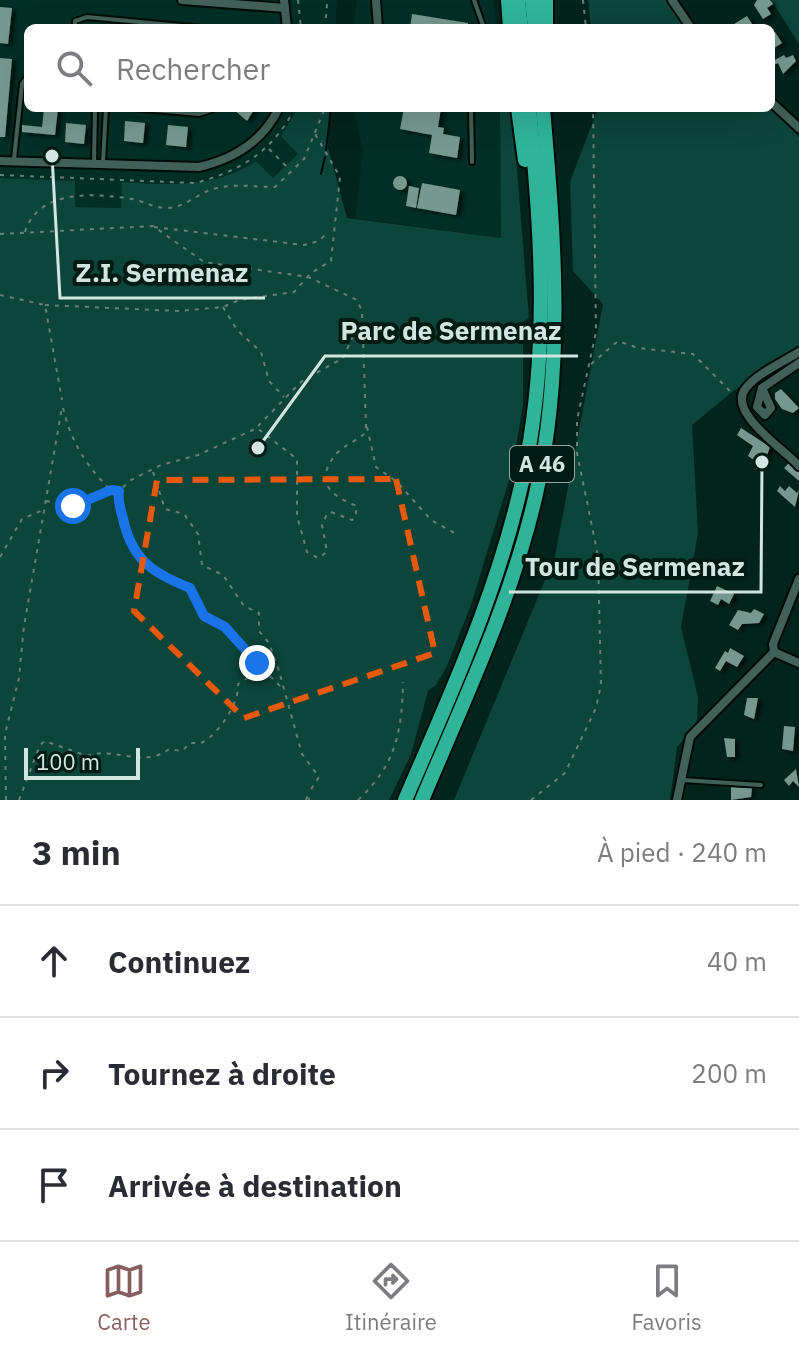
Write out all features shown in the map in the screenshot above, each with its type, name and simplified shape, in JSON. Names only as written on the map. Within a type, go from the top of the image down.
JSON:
[{"type":"highway","points":[[508,0],[510,24]]},
{"type":"highway","points":[[518,0],[521,24]]},
{"type":"highway","points":[[532,0],[535,24]]},
{"type":"highway","points":[[546,0],[546,24]]},
{"type":"highway","points":[[518,112],[528,191],[539,352]]},
{"type":"highway","name":"A 46","points":[[405,800],[470,646],[507,542],[527,458],[539,352],[541,255],[529,112]]},
{"type":"highway","name":"A 46","points":[[422,800],[501,609],[523,541],[542,462],[551,400],[557,308],[543,112]]},
{"type":"street","points":[[182,0],[284,4],[286,24]]},
{"type":"street","points":[[376,0],[378,24]]},
{"type":"street","points":[[672,0],[688,24]]},
{"type":"street","points":[[775,106],[799,128]]},
{"type":"street","points":[[0,161],[176,168],[218,163],[258,138],[276,112]]},
{"type":"street","points":[[799,352],[746,388],[741,400],[747,417],[799,466]]},
{"type":"street","points":[[762,388],[799,363]]},
{"type":"street","points":[[774,652],[773,644],[799,579]]},
{"type":"street","points":[[774,652],[799,663]]},
{"type":"street","points":[[677,800],[690,737],[774,652]]},
{"type":"lane","points":[[474,0],[483,24]]},
{"type":"lane","points":[[75,24],[75,21],[87,17],[161,24]]},
{"type":"lane","points":[[14,162],[24,81]]},
{"type":"lane","points":[[95,112],[98,164]]},
{"type":"lane","points":[[98,164],[105,112]]},
{"type":"lane","points":[[176,112],[205,112]]},
{"type":"lane","points":[[471,112],[472,162]]},
{"type":"lane","points":[[679,780],[761,785]]},
{"type":"path","points":[[298,0],[301,24]]},
{"type":"path","points":[[583,0],[586,24]]},
{"type":"path","points":[[325,24],[327,4]]},
{"type":"path","points":[[25,233],[40,206],[61,198],[119,198],[165,208],[177,207],[198,195],[227,186],[275,187],[311,146],[323,112]]},
{"type":"path","points":[[531,800],[565,773],[596,708],[601,685],[598,556],[577,453],[577,420],[590,365],[597,311],[593,112]]},
{"type":"path","points":[[0,295],[45,305],[178,311],[223,307],[239,300],[294,292],[308,277],[331,261],[340,177],[314,132]]},
{"type":"path","points":[[268,148],[291,171]]},
{"type":"path","points":[[153,226],[204,262],[308,277],[361,304],[366,426],[376,467],[397,482],[431,520],[458,535]]},
{"type":"path","points":[[0,234],[153,226],[304,245],[319,241],[327,233]]},
{"type":"path","points":[[45,305],[62,402],[73,440],[111,490]]},
{"type":"path","points":[[223,307],[237,330],[257,347],[269,381],[285,398]]},
{"type":"path","points":[[44,501],[73,506],[111,490],[119,491],[152,470],[198,455],[257,428],[261,419],[302,381],[343,358],[353,336],[363,337]]},
{"type":"path","points":[[590,365],[618,341],[638,348],[693,354],[741,400]]},
{"type":"path","points":[[6,800],[5,734],[19,678],[44,501],[62,402]]},
{"type":"path","points":[[257,428],[295,454],[299,471],[299,533],[307,552],[318,558],[327,552],[322,525],[327,514],[331,512],[352,520],[355,518],[357,506],[336,498],[328,489],[326,479],[336,454],[364,434],[366,426]]},
{"type":"path","points":[[152,470],[165,509],[184,514],[198,534],[202,565],[223,575],[244,606],[259,613],[259,631],[269,643],[302,754],[319,777],[308,794],[308,800]]},
{"type":"path","points":[[119,491],[128,538],[138,559],[162,578],[190,588],[204,616],[225,627],[282,688]]},
{"type":"path","points":[[0,557],[22,519],[43,509]]},
{"type":"path","points":[[19,800],[40,745],[45,741],[87,756],[106,751],[129,758],[163,754],[169,749],[182,751],[190,743],[202,742],[230,710],[237,698],[238,684],[249,677],[257,663]]},
{"type":"path","points":[[358,800],[368,792],[392,759],[402,716],[403,682]]},
{"type":"highlighted area","points":[[396,479],[435,653],[244,718],[134,611],[157,480]]},
{"type":"shaded area","points":[[0,0],[337,0],[335,24],[24,24],[24,112],[296,112],[283,134],[299,154],[273,178],[256,161],[223,178],[193,186],[123,182],[121,208],[74,207],[74,181],[0,178]]},
{"type":"shaded area","points":[[357,0],[493,0],[496,24],[354,24]]},
{"type":"shaded area","points":[[588,0],[667,0],[682,24],[591,24]]},
{"type":"shaded area","points":[[771,0],[799,0],[799,44]]},
{"type":"shaded area","points":[[296,112],[330,112],[328,148],[347,218],[501,238],[500,112],[512,112],[529,318],[523,322],[523,405],[512,470],[472,602],[447,666],[436,685],[428,691],[411,754],[389,800],[0,800],[0,178],[75,181],[75,207],[121,208],[122,182],[175,184],[208,181],[224,177],[256,161],[273,178],[298,154],[281,136]]},
{"type":"shaded area","points":[[354,112],[500,112],[501,238],[355,218],[363,151]]},
{"type":"shaded area","points":[[596,112],[775,112],[799,137],[799,347],[732,392],[692,425],[698,533],[681,627],[698,697],[697,723],[677,747],[670,800],[454,800],[555,556],[603,304],[573,271],[570,182]]},
{"type":"building","points":[[757,0],[770,0],[773,4],[767,8],[771,14],[763,19],[754,5]]},
{"type":"building","points":[[0,7],[12,8],[8,44],[0,43]]},
{"type":"building","points":[[412,14],[468,23],[468,24],[411,24]]},
{"type":"building","points":[[747,16],[752,24],[734,24]]},
{"type":"building","points":[[775,32],[782,43],[775,47]]},
{"type":"building","points":[[793,55],[796,61],[783,74],[775,60]]},
{"type":"building","points":[[0,58],[12,59],[5,137],[0,137]]},
{"type":"building","points":[[44,112],[58,112],[55,135],[22,132],[22,125],[42,127]]},
{"type":"building","points":[[237,112],[253,112],[247,121]]},
{"type":"building","points":[[403,112],[440,112],[438,127],[444,128],[443,134],[460,137],[457,158],[429,153],[432,135],[400,129]]},
{"type":"building","points":[[125,121],[145,123],[143,143],[124,141]]},
{"type":"building","points":[[66,123],[86,125],[84,144],[65,142]]},
{"type":"building","points":[[168,125],[188,127],[186,147],[166,145]]},
{"type":"building","points":[[400,176],[407,183],[400,190],[393,183]]},
{"type":"building","points":[[422,183],[460,190],[456,215],[417,208]]},
{"type":"building","points":[[409,186],[419,188],[416,208],[406,206]]},
{"type":"building","points":[[781,389],[799,408],[793,413],[782,409],[775,399],[775,393]]},
{"type":"building","points":[[741,428],[770,447],[763,466],[748,456],[753,446],[737,435]]},
{"type":"building","points":[[789,463],[799,472],[799,481],[784,468]]},
{"type":"building","points":[[780,486],[785,491],[789,486],[797,493],[799,490],[795,507],[777,491]]},
{"type":"building","points":[[717,586],[734,594],[729,604],[721,599],[718,605],[710,601]]},
{"type":"building","points":[[754,609],[764,614],[759,623],[742,624],[738,630],[729,625],[738,610],[751,613]]},
{"type":"building","points":[[730,648],[744,656],[737,667],[726,661],[720,671],[715,668]]},
{"type":"building","points":[[747,698],[758,698],[754,719],[744,715]]},
{"type":"building","points":[[784,726],[795,727],[793,751],[782,749]]},
{"type":"building","points":[[724,738],[735,739],[735,757],[727,757]]},
{"type":"building","points":[[796,769],[799,787],[793,781],[789,786],[784,780]]},
{"type":"building","points":[[731,787],[752,788],[751,797],[731,800]]},
{"type":"waterway","points":[[326,151],[331,112]]},
{"type":"waterway","points":[[321,174],[325,157]]},
{"type":"place","name":"Z.I. Sermenaz","points":[[52,156]]},
{"type":"place","name":"Parc de Sermenaz","points":[[258,448]]},
{"type":"place","name":"Tour de Sermenaz","points":[[762,462]]},
{"type":"route","points":[[73,506],[111,490],[119,491],[117,496],[128,538],[138,559],[162,578],[190,588],[200,612],[225,627],[257,663]]}]
